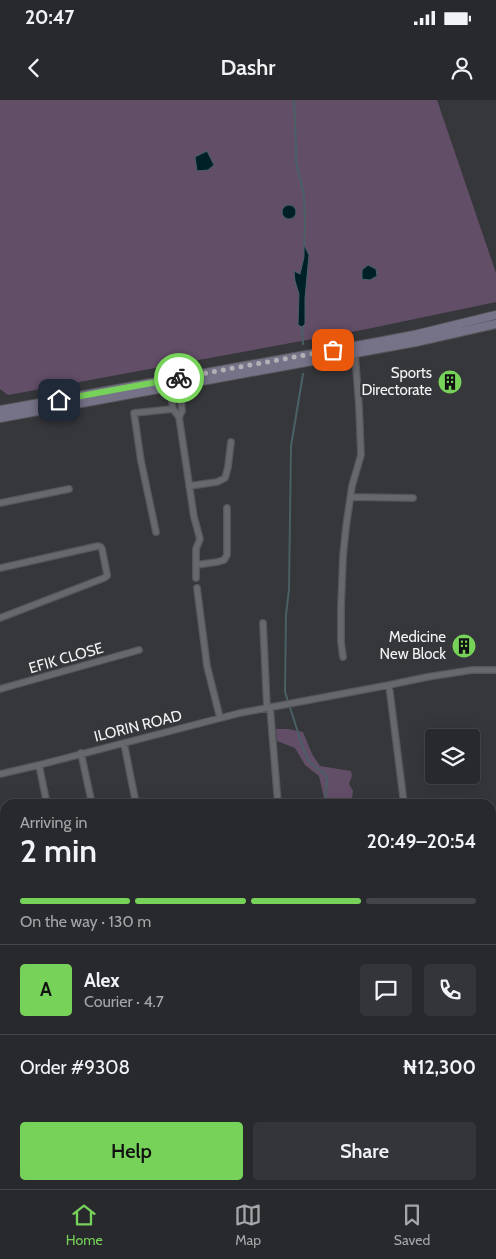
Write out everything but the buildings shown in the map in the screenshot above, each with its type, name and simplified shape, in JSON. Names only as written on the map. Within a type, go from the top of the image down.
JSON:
[{"type":"street","points":[[0,418],[355,354],[496,315]]},
{"type":"street","points":[[0,410],[372,343],[415,338],[496,324]]},
{"type":"street","points":[[343,657],[341,607],[343,556],[352,486],[361,455],[355,354]]},
{"type":"street","points":[[179,417],[182,411],[180,385]]},
{"type":"street","points":[[170,387],[173,409],[179,417],[194,517],[200,538],[196,549],[196,578]]},
{"type":"street","points":[[156,532],[134,413],[173,409]]},
{"type":"street","points":[[189,486],[217,482],[225,478],[231,442]]},
{"type":"street","points":[[0,503],[69,489]]},
{"type":"street","points":[[351,497],[413,498]]},
{"type":"street","points":[[196,565],[224,560],[227,555],[227,508]]},
{"type":"street","points":[[0,568],[98,546],[102,549],[107,576],[0,618]]},
{"type":"street","points":[[197,588],[207,666],[220,718]]},
{"type":"street","points":[[263,623],[268,708],[277,799]]},
{"type":"street","name":"EFIK CLOSE","points":[[0,689],[138,650]]},
{"type":"street","name":"ILORIN ROAD","points":[[0,774],[220,718],[427,677],[472,670],[496,670]]},
{"type":"street","points":[[389,685],[403,799]]},
{"type":"street","points":[[124,743],[135,799]]},
{"type":"street","points":[[81,753],[91,799]]},
{"type":"street","points":[[39,765],[46,799]]},
{"type":"shaded area","points":[[0,100],[437,100],[496,273],[496,302],[367,329],[8,395],[0,389]]},
{"type":"shaded area","points":[[276,729],[303,732],[312,754],[320,766],[351,771],[352,776],[349,784],[353,791],[352,799],[324,799],[319,776],[305,765],[295,748],[277,741]]},
{"type":"water","points":[[207,151],[214,165],[208,170],[197,171],[195,157]]},
{"type":"water","points":[[286,205],[292,205],[296,212],[292,219],[286,219],[282,215],[282,209]]},
{"type":"water","points":[[304,245],[309,255],[305,298],[305,324],[302,327],[298,325],[299,294],[294,271],[300,274],[304,257]]},
{"type":"water","points":[[368,265],[376,269],[377,276],[370,280],[362,279],[362,270]]},
{"type":"waterway","points":[[294,100],[296,162],[304,195],[304,245]]},
{"type":"waterway","points":[[302,327],[303,344]]},
{"type":"waterway","points":[[303,374],[291,446],[285,692],[303,748],[310,763],[325,774],[327,778],[325,799]]},
{"type":"way so far","points":[[179,378],[333,350]]},
{"type":"place","name":"Sports Directorate","points":[[450,382]]},
{"type":"place","name":"Medicine New Block","points":[[464,646]]},
{"type":"route","points":[[59,400],[179,378]]}]
